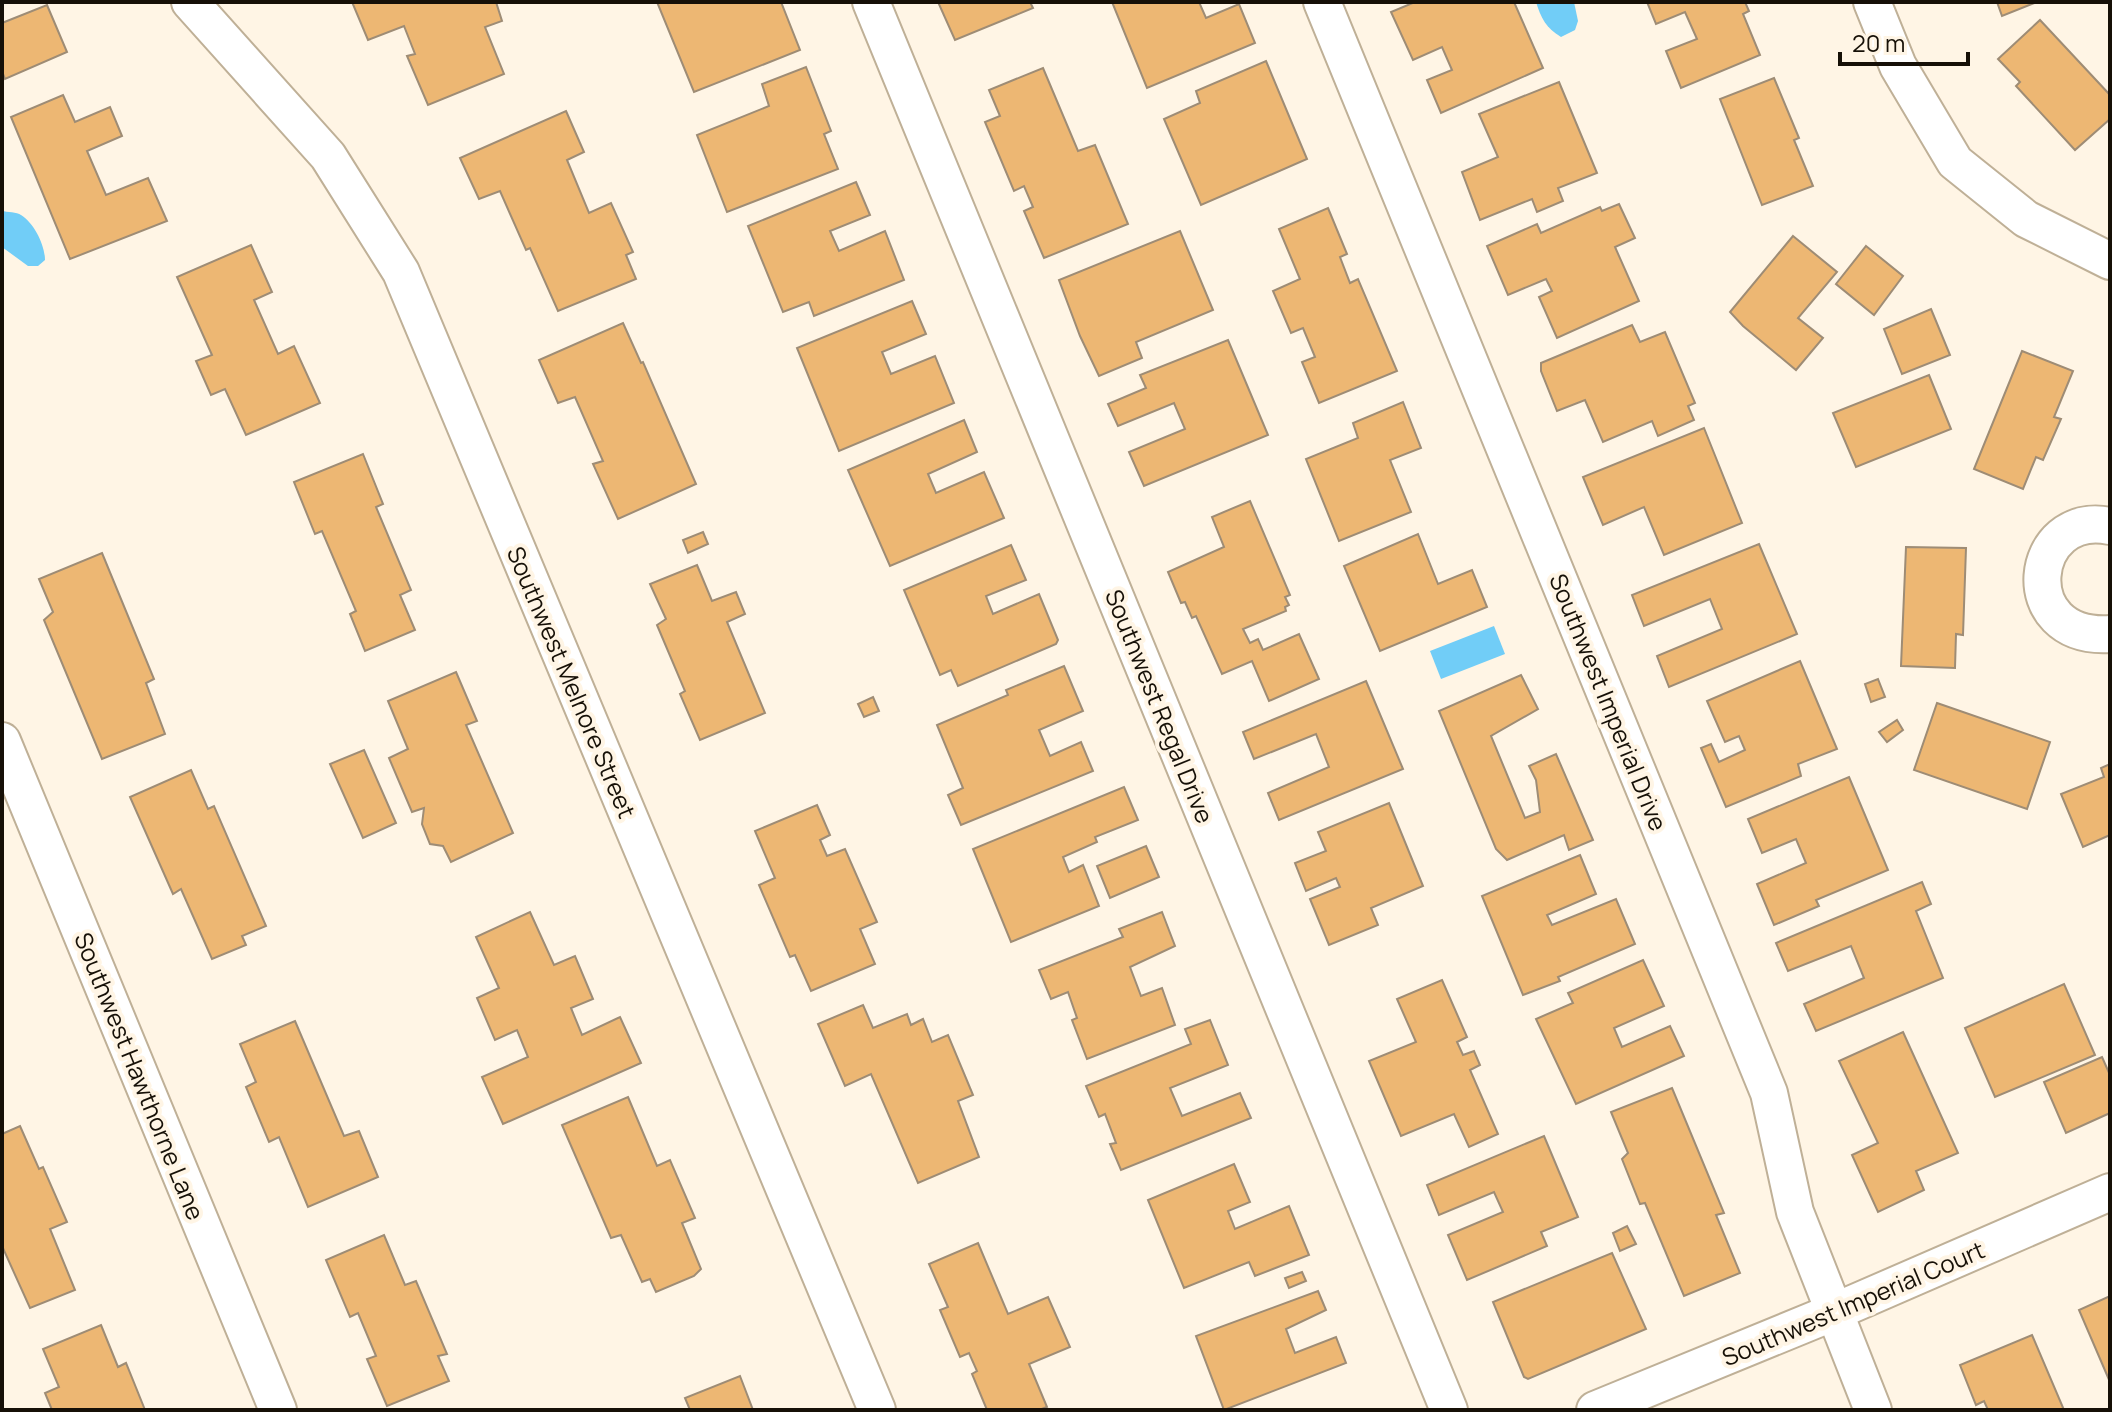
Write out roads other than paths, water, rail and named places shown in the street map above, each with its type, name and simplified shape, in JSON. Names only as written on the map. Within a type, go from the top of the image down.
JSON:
[{"type":"street","name":"Southwest Melnore Street","points":[[190,2],[328,156],[401,272],[877,1410]]},
{"type":"street","name":"Southwest Regal Drive","points":[[871,2],[1449,1410]]},
{"type":"street","name":"Southwest Imperial Drive","points":[[1322,2],[1769,1093],[1795,1212],[1873,1410]]},
{"type":"street","points":[[1872,2],[1898,66],[1955,162],[2026,219],[2110,261]]},
{"type":"street","points":[[2110,526],[2077,527],[2059,538],[2047,555],[2041,575],[2044,596],[2053,615],[2070,628],[2089,635],[2110,634]]},
{"type":"street","name":"Southwest Hawthorne Lane","points":[[2,741],[278,1410]]},
{"type":"street","name":"Southwest Imperial Court","points":[[1595,1410],[1834,1312],[2110,1192]]},
{"type":"water","points":[[1536,2],[1574,2],[1578,21],[1575,30],[1561,37],[1556,34],[1545,22]]},
{"type":"water","points":[[2,211],[19,214],[34,229],[45,254],[45,260],[38,266],[28,266],[2,247]]},
{"type":"water","points":[[1494,626],[1505,654],[1441,679],[1430,651]]}]
